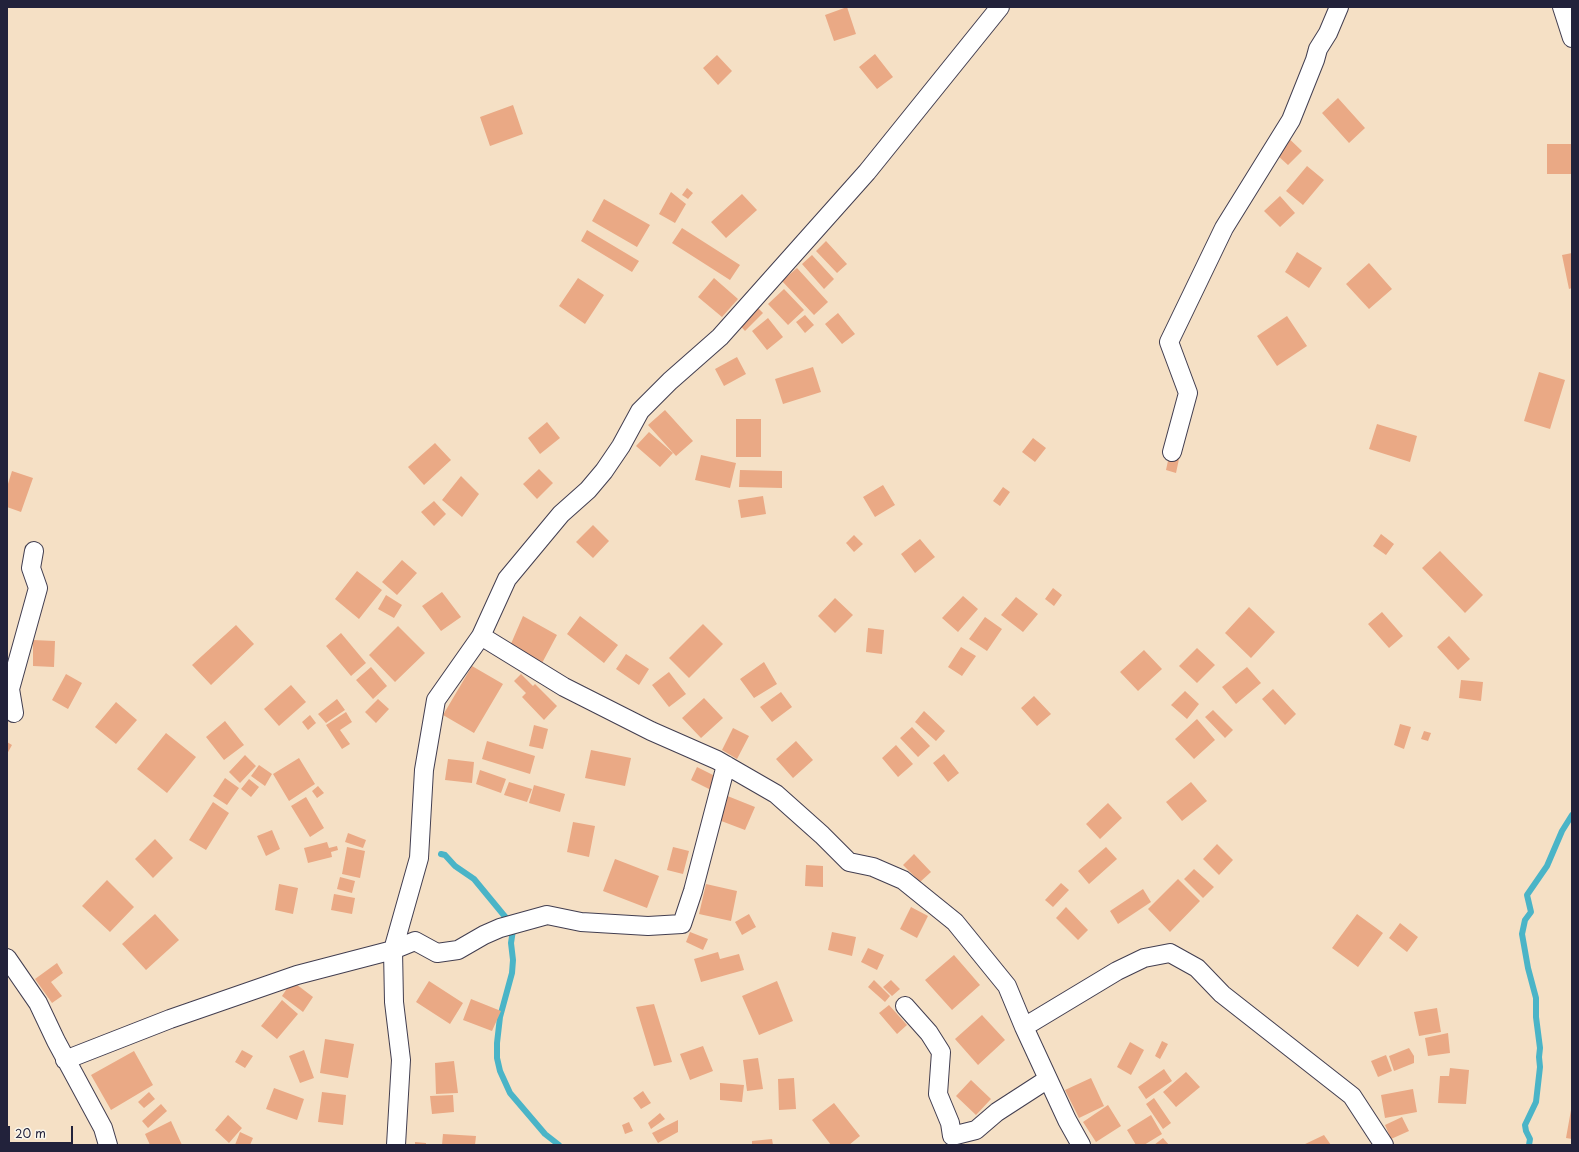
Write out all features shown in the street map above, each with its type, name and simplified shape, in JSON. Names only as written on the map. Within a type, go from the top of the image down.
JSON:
[{"type":"street","points":[[396,1145],[401,1060],[394,1002],[393,950],[419,858],[424,770],[436,700],[481,636],[507,579],[561,514],[588,490],[604,471],[621,446],[640,411],[670,381],[725,332],[867,172],[1000,7]]},
{"type":"street","points":[[1172,452],[1188,393],[1169,342],[1224,228],[1290,120],[1315,60],[1318,48],[1328,33],[1339,7]]},
{"type":"street","points":[[1562,7],[1572,38]]},
{"type":"street","points":[[14,713],[8,688],[38,588],[31,568],[34,551]]},
{"type":"street","points":[[481,636],[564,687],[652,731],[726,765],[776,794],[822,835],[849,862],[874,867],[903,880],[955,922],[1007,986],[1024,1028],[1066,1120],[1081,1145]]},
{"type":"street","points":[[65,1060],[170,1019],[297,974],[393,950],[415,941],[438,953],[458,950],[484,935],[500,928],[547,915],[581,922],[648,926],[682,924],[693,891],[726,765]]},
{"type":"street","points":[[1024,1028],[1116,970],[1144,958],[1170,953],[1197,968],[1222,994],[1352,1096],[1384,1145]]},
{"type":"street","points":[[7,958],[38,1003],[65,1060],[103,1128],[108,1145]]},
{"type":"street","points":[[905,1006],[929,1034],[941,1052],[938,1094],[950,1123],[952,1136],[976,1130],[997,1112],[1048,1079]]},
{"type":"building","points":[[847,7],[856,34],[834,41],[825,15]]},
{"type":"building","points":[[875,54],[893,77],[877,89],[859,67]]},
{"type":"building","points":[[717,55],[732,71],[718,85],[703,68]]},
{"type":"building","points":[[1338,98],[1365,128],[1349,143],[1322,113]]},
{"type":"building","points":[[513,105],[523,134],[490,146],[480,117]]},
{"type":"building","points":[[1280,130],[1302,151],[1288,165],[1266,145]]},
{"type":"building","points":[[1547,144],[1572,144],[1572,174],[1547,174]]},
{"type":"building","points":[[1307,166],[1324,180],[1303,205],[1286,191]]},
{"type":"building","points":[[687,188],[693,193],[688,199],[682,195]]},
{"type":"building","points":[[671,192],[686,204],[675,223],[659,214]]},
{"type":"building","points":[[742,194],[757,210],[726,238],[711,222]]},
{"type":"building","points":[[1280,196],[1295,213],[1280,227],[1264,211]]},
{"type":"building","points":[[604,199],[650,225],[637,247],[592,221]]},
{"type":"building","points":[[682,228],[740,265],[730,280],[672,243]]},
{"type":"building","points":[[587,230],[639,261],[632,272],[581,241]]},
{"type":"building","points":[[826,241],[847,264],[837,273],[816,251]]},
{"type":"building","points":[[1297,252],[1322,268],[1309,288],[1285,272]]},
{"type":"building","points":[[1572,253],[1572,288],[1569,289],[1562,255]]},
{"type":"building","points":[[812,255],[834,279],[824,289],[802,264]]},
{"type":"building","points":[[1369,263],[1392,289],[1369,309],[1346,284]]},
{"type":"building","points":[[797,268],[828,302],[814,315],[782,281]]},
{"type":"building","points":[[578,278],[604,295],[585,324],[559,306]]},
{"type":"building","points":[[714,278],[738,299],[722,317],[698,297]]},
{"type":"building","points":[[784,289],[804,310],[788,325],[768,304]]},
{"type":"building","points":[[755,305],[763,313],[745,331],[738,323]]},
{"type":"building","points":[[838,313],[855,334],[842,344],[825,324]]},
{"type":"building","points":[[805,315],[814,325],[805,333],[796,322]]},
{"type":"building","points":[[1287,316],[1307,346],[1277,366],[1257,336]]},
{"type":"building","points":[[768,318],[783,337],[767,350],[752,331]]},
{"type":"building","points":[[737,357],[746,374],[724,386],[715,369]]},
{"type":"building","points":[[813,367],[821,392],[783,404],[775,379]]},
{"type":"building","points":[[1539,372],[1565,380],[1550,429],[1524,421]]},
{"type":"building","points":[[665,410],[693,441],[676,456],[648,425]]},
{"type":"building","points":[[736,419],[761,419],[761,457],[736,457]]},
{"type":"building","points":[[547,422],[560,438],[540,454],[528,438]]},
{"type":"building","points":[[1377,424],[1417,436],[1410,462],[1369,449]]},
{"type":"building","points":[[649,432],[673,453],[660,467],[636,446]]},
{"type":"building","points":[[1033,438],[1046,448],[1035,462],[1022,452]]},
{"type":"building","points":[[435,443],[451,460],[424,485],[408,467]]},
{"type":"building","points":[[701,455],[736,463],[730,488],[695,480]]},
{"type":"building","points":[[1169,456],[1179,459],[1176,473],[1166,470]]},
{"type":"building","points":[[539,469],[553,483],[537,499],[523,484]]},
{"type":"building","points":[[740,470],[782,471],[782,488],[739,487]]},
{"type":"building","points":[[12,471],[33,478],[21,512],[7,507],[7,487]]},
{"type":"building","points":[[461,476],[479,494],[462,517],[442,500]]},
{"type":"building","points":[[883,485],[895,505],[875,517],[863,497]]},
{"type":"building","points":[[1003,487],[1010,492],[1000,506],[993,501]]},
{"type":"building","points":[[763,496],[766,514],[741,518],[738,500]]},
{"type":"building","points":[[434,501],[446,514],[434,526],[421,512]]},
{"type":"building","points":[[593,525],[609,541],[593,558],[576,542]]},
{"type":"building","points":[[1381,534],[1394,544],[1386,555],[1373,546]]},
{"type":"building","points":[[854,535],[863,544],[854,552],[846,543]]},
{"type":"building","points":[[920,539],[935,557],[915,573],[901,554]]},
{"type":"building","points":[[1440,551],[1483,595],[1465,613],[1422,568]]},
{"type":"building","points":[[402,560],[417,573],[397,595],[382,582]]},
{"type":"building","points":[[357,571],[382,590],[359,619],[335,599]]},
{"type":"building","points":[[1053,588],[1062,595],[1054,606],[1045,599]]},
{"type":"building","points":[[442,592],[461,617],[441,631],[422,606]]},
{"type":"building","points":[[386,595],[402,605],[394,618],[378,609]]},
{"type":"building","points":[[963,596],[978,609],[958,632],[942,618]]},
{"type":"building","points":[[1016,597],[1038,614],[1023,632],[1001,615]]},
{"type":"building","points":[[835,598],[853,615],[835,633],[818,616]]},
{"type":"building","points":[[1249,607],[1275,632],[1251,658],[1225,633]]},
{"type":"building","points":[[1382,612],[1403,636],[1389,648],[1368,624]]},
{"type":"building","points":[[523,616],[557,635],[541,665],[510,646]]},
{"type":"building","points":[[580,616],[618,645],[604,663],[567,634]]},
{"type":"building","points":[[985,617],[1002,629],[987,651],[969,639]]},
{"type":"building","points":[[703,624],[723,644],[689,678],[669,658]]},
{"type":"building","points":[[236,625],[254,644],[211,685],[192,665]]},
{"type":"building","points":[[398,626],[425,653],[395,682],[369,655]]},
{"type":"building","points":[[868,628],[884,630],[882,654],[866,652]]},
{"type":"building","points":[[341,633],[366,663],[351,676],[326,646]]},
{"type":"building","points":[[1449,636],[1470,659],[1458,670],[1437,647]]},
{"type":"building","points":[[33,640],[55,641],[54,667],[33,666]]},
{"type":"building","points":[[961,647],[976,656],[962,676],[948,667]]},
{"type":"building","points":[[1197,648],[1215,665],[1197,683],[1179,666]]},
{"type":"building","points":[[1144,650],[1162,669],[1138,691],[1120,672]]},
{"type":"building","points":[[626,654],[649,669],[639,685],[616,669]]},
{"type":"building","points":[[764,662],[777,684],[754,698],[740,679]]},
{"type":"building","points":[[472,666],[503,684],[474,733],[443,715]]},
{"type":"building","points":[[371,667],[387,686],[373,699],[356,680]]},
{"type":"building","points":[[1247,667],[1261,683],[1236,704],[1222,687]]},
{"type":"building","points":[[669,672],[686,694],[669,707],[652,685]]},
{"type":"building","points":[[66,674],[82,683],[68,709],[52,700]]},
{"type":"building","points":[[521,674],[533,686],[535,684],[557,706],[544,720],[522,697],[526,693],[514,681]]},
{"type":"building","points":[[1461,680],[1483,682],[1481,701],[1459,698]]},
{"type":"building","points":[[291,685],[306,702],[279,726],[264,709]]},
{"type":"building","points":[[1273,689],[1296,714],[1285,725],[1262,699]]},
{"type":"building","points":[[1185,691],[1199,704],[1187,719],[1171,705]]},
{"type":"building","points":[[781,692],[792,707],[772,722],[760,707]]},
{"type":"building","points":[[1034,696],[1051,714],[1037,726],[1021,708]]},
{"type":"building","points":[[704,698],[723,718],[701,738],[682,718]]},
{"type":"building","points":[[337,699],[345,710],[326,723],[318,714]]},
{"type":"building","points":[[378,699],[389,709],[376,723],[365,712]]},
{"type":"building","points":[[116,702],[137,720],[116,744],[95,727]]},
{"type":"building","points":[[1213,710],[1233,730],[1225,738],[1205,717]]},
{"type":"building","points":[[924,711],[945,731],[936,741],[915,722]]},
{"type":"building","points":[[346,712],[352,722],[340,730],[350,744],[342,749],[326,725]]},
{"type":"building","points":[[310,715],[316,723],[308,730],[302,722]]},
{"type":"building","points":[[1197,719],[1215,740],[1194,759],[1175,739]]},
{"type":"building","points":[[225,721],[244,745],[224,760],[206,737]]},
{"type":"building","points":[[1400,724],[1411,727],[1404,749],[1394,745]]},
{"type":"building","points":[[534,725],[548,729],[543,749],[529,746]]},
{"type":"building","points":[[912,727],[930,746],[918,757],[900,738]]},
{"type":"building","points":[[733,728],[749,736],[737,759],[722,750]]},
{"type":"building","points":[[1424,731],[1431,733],[1428,741],[1421,739]]},
{"type":"building","points":[[166,733],[196,757],[167,793],[137,769]]},
{"type":"building","points":[[487,741],[535,756],[530,774],[482,759]]},
{"type":"building","points":[[796,741],[813,760],[793,778],[776,759]]},
{"type":"building","points":[[7,742],[12,745],[7,754]]},
{"type":"building","points":[[896,745],[913,764],[898,777],[882,758]]},
{"type":"building","points":[[591,750],[631,758],[625,786],[585,778]]},
{"type":"building","points":[[944,754],[959,773],[948,782],[933,763]]},
{"type":"building","points":[[245,755],[256,766],[240,783],[229,772]]},
{"type":"building","points":[[299,758],[315,784],[289,801],[273,774]]},
{"type":"building","points":[[448,759],[474,762],[472,783],[445,780]]},
{"type":"building","points":[[259,765],[272,774],[265,786],[251,776]]},
{"type":"building","points":[[697,767],[719,778],[713,791],[691,780]]},
{"type":"building","points":[[480,770],[506,779],[501,793],[476,784]]},
{"type":"building","points":[[225,778],[239,788],[227,805],[213,796]]},
{"type":"building","points":[[249,779],[259,787],[251,797],[241,789]]},
{"type":"building","points":[[509,782],[532,789],[527,802],[504,795]]},
{"type":"building","points":[[1191,782],[1207,801],[1182,821],[1166,802]]},
{"type":"building","points":[[534,785],[565,794],[560,812],[529,803]]},
{"type":"building","points":[[318,786],[324,793],[317,798],[312,791]]},
{"type":"building","points":[[725,795],[755,807],[745,830],[716,819]]},
{"type":"building","points":[[306,797],[324,828],[310,837],[291,806]]},
{"type":"building","points":[[213,802],[229,813],[206,850],[189,840]]},
{"type":"building","points":[[1108,803],[1122,818],[1100,839],[1086,824]]},
{"type":"building","points":[[573,822],[595,826],[589,857],[567,852]]},
{"type":"building","points":[[272,830],[280,849],[266,856],[257,836]]},
{"type":"building","points":[[348,833],[366,840],[363,848],[345,842]]},
{"type":"building","points":[[155,839],[173,858],[153,878],[135,859]]},
{"type":"building","points":[[327,842],[329,848],[337,846],[338,850],[331,852],[332,857],[308,863],[304,848]]},
{"type":"building","points":[[1217,844],[1233,860],[1219,875],[1203,859]]},
{"type":"building","points":[[347,847],[365,851],[360,878],[342,874]]},
{"type":"building","points":[[673,847],[689,851],[683,874],[667,870]]},
{"type":"building","points":[[1106,847],[1117,859],[1089,884],[1078,871]]},
{"type":"building","points":[[914,854],[931,872],[920,882],[903,865]]},
{"type":"building","points":[[615,859],[659,876],[647,908],[603,891]]},
{"type":"building","points":[[806,865],[823,866],[823,887],[805,886]]},
{"type":"building","points":[[1194,869],[1214,887],[1203,898],[1184,879]]},
{"type":"building","points":[[340,877],[355,881],[352,893],[337,889]]},
{"type":"building","points":[[1178,879],[1200,901],[1170,932],[1148,909]]},
{"type":"building","points":[[107,880],[134,907],[110,932],[82,906]]},
{"type":"building","points":[[1061,883],[1069,890],[1053,907],[1045,900]]},
{"type":"building","points":[[279,884],[298,888],[293,914],[275,910]]},
{"type":"building","points":[[706,884],[737,891],[731,921],[699,914]]},
{"type":"building","points":[[1143,889],[1151,902],[1118,924],[1110,911]]},
{"type":"building","points":[[334,894],[355,898],[352,914],[331,910]]},
{"type":"building","points":[[911,907],[928,916],[917,938],[900,929]]},
{"type":"building","points":[[1066,907],[1088,930],[1078,940],[1056,918]]},
{"type":"building","points":[[155,914],[179,940],[146,970],[122,944]]},
{"type":"building","points":[[749,914],[756,927],[742,935],[735,922]]},
{"type":"building","points":[[1357,914],[1383,933],[1358,967],[1332,948]]},
{"type":"building","points":[[1400,923],[1418,937],[1407,952],[1389,938]]},
{"type":"building","points":[[690,932],[708,939],[703,950],[686,942]]},
{"type":"building","points":[[832,932],[856,937],[852,956],[828,950]]},
{"type":"building","points":[[868,948],[884,955],[877,970],[861,962]]},
{"type":"building","points":[[718,952],[720,959],[739,954],[744,970],[701,982],[694,959]]},
{"type":"building","points":[[954,955],[980,985],[952,1010],[925,980]]},
{"type":"building","points":[[57,963],[63,973],[51,982],[62,996],[52,1003],[35,979]]},
{"type":"building","points":[[874,980],[890,996],[885,1002],[868,987]]},
{"type":"building","points":[[891,980],[900,989],[892,996],[883,987]]},
{"type":"building","points":[[292,981],[313,997],[303,1012],[282,996]]},
{"type":"building","points":[[429,981],[463,1003],[450,1024],[416,1002]]},
{"type":"building","points":[[777,981],[793,1021],[759,1035],[742,996]]},
{"type":"building","points":[[471,999],[501,1011],[492,1031],[463,1020]]},
{"type":"building","points":[[282,1000],[298,1014],[277,1039],[261,1026]]},
{"type":"building","points":[[654,1004],[672,1062],[654,1066],[636,1007]]},
{"type":"building","points":[[889,1005],[907,1025],[897,1034],[879,1013]]},
{"type":"building","points":[[1437,1008],[1441,1032],[1419,1036],[1414,1012]]},
{"type":"building","points":[[982,1015],[1005,1040],[978,1065],[955,1039]]},
{"type":"building","points":[[1448,1033],[1450,1053],[1428,1056],[1425,1038]]},
{"type":"building","points":[[325,1039],[354,1044],[348,1078],[320,1073]]},
{"type":"building","points":[[1162,1041],[1168,1044],[1160,1059],[1155,1056]]},
{"type":"building","points":[[1130,1042],[1144,1050],[1131,1075],[1117,1067]]},
{"type":"building","points":[[703,1046],[713,1071],[690,1080],[680,1054]]},
{"type":"building","points":[[1409,1048],[1414,1056],[1414,1063],[1394,1071],[1389,1056]]},
{"type":"building","points":[[242,1050],[253,1056],[245,1068],[235,1062]]},
{"type":"building","points":[[304,1050],[314,1078],[300,1083],[289,1056]]},
{"type":"building","points":[[134,1051],[153,1085],[111,1110],[91,1075]]},
{"type":"building","points":[[1386,1055],[1392,1071],[1378,1077],[1371,1061]]},
{"type":"building","points":[[758,1058],[763,1089],[747,1091],[743,1060]]},
{"type":"building","points":[[454,1061],[458,1093],[436,1094],[435,1063]]},
{"type":"building","points":[[1450,1068],[1469,1070],[1466,1104],[1438,1103],[1440,1076],[1449,1076]]},
{"type":"building","points":[[1164,1069],[1172,1081],[1146,1099],[1138,1087]]},
{"type":"building","points":[[1186,1072],[1200,1087],[1176,1107],[1163,1092]]},
{"type":"building","points":[[794,1078],[796,1109],[779,1110],[778,1079]]},
{"type":"building","points":[[1091,1078],[1104,1106],[1079,1118],[1065,1090]]},
{"type":"building","points":[[971,1080],[991,1099],[976,1115],[956,1096]]},
{"type":"building","points":[[720,1083],[744,1085],[742,1102],[720,1100]]},
{"type":"building","points":[[274,1088],[304,1099],[297,1120],[266,1109]]},
{"type":"building","points":[[1413,1089],[1417,1112],[1385,1118],[1381,1095]]},
{"type":"building","points":[[643,1091],[651,1103],[641,1109],[633,1098]]},
{"type":"building","points":[[149,1092],[155,1099],[144,1108],[138,1102]]},
{"type":"building","points":[[322,1092],[346,1095],[343,1125],[318,1122]]},
{"type":"building","points":[[453,1095],[454,1112],[432,1114],[430,1096]]},
{"type":"building","points":[[1154,1098],[1171,1123],[1163,1129],[1146,1104]]},
{"type":"building","points":[[834,1103],[860,1136],[849,1145],[831,1145],[812,1120]]},
{"type":"building","points":[[161,1104],[167,1111],[148,1128],[142,1121]]},
{"type":"building","points":[[1108,1105],[1121,1126],[1096,1142],[1083,1122]]},
{"type":"building","points":[[1572,1110],[1572,1139],[1566,1138]]},
{"type":"building","points":[[660,1113],[665,1119],[651,1129],[648,1123]]},
{"type":"building","points":[[228,1115],[242,1128],[229,1143],[215,1130]]},
{"type":"building","points":[[1151,1115],[1162,1134],[1144,1145],[1136,1145],[1127,1130]]},
{"type":"building","points":[[1402,1117],[1409,1131],[1391,1139],[1385,1125]]},
{"type":"building","points":[[678,1120],[678,1132],[658,1143],[652,1133]]},
{"type":"building","points":[[171,1121],[182,1145],[150,1145],[145,1134]]},
{"type":"building","points":[[629,1122],[633,1131],[625,1134],[622,1125]]},
{"type":"building","points":[[240,1132],[253,1138],[250,1145],[235,1145]]},
{"type":"building","points":[[443,1134],[476,1136],[475,1145],[442,1145]]},
{"type":"building","points":[[1324,1135],[1331,1145],[1303,1145]]},
{"type":"building","points":[[1163,1138],[1169,1145],[1154,1145]]},
{"type":"building","points":[[772,1139],[773,1145],[752,1145],[752,1141]]},
{"type":"building","points":[[415,1142],[426,1143],[426,1145],[415,1145]]},
{"type":"waterway","points":[[1529,1145],[1530,1139],[1525,1125],[1536,1102],[1540,1067],[1540,1048],[1536,1017],[1536,998],[1528,968],[1522,934],[1525,920],[1531,912],[1527,895],[1547,866],[1562,831],[1572,815]]},
{"type":"waterway","points":[[441,854],[445,855],[455,866],[474,879],[507,919],[513,930],[511,943],[513,960],[512,973],[500,1017],[497,1058],[500,1071],[510,1093],[545,1134],[559,1145]]}]
